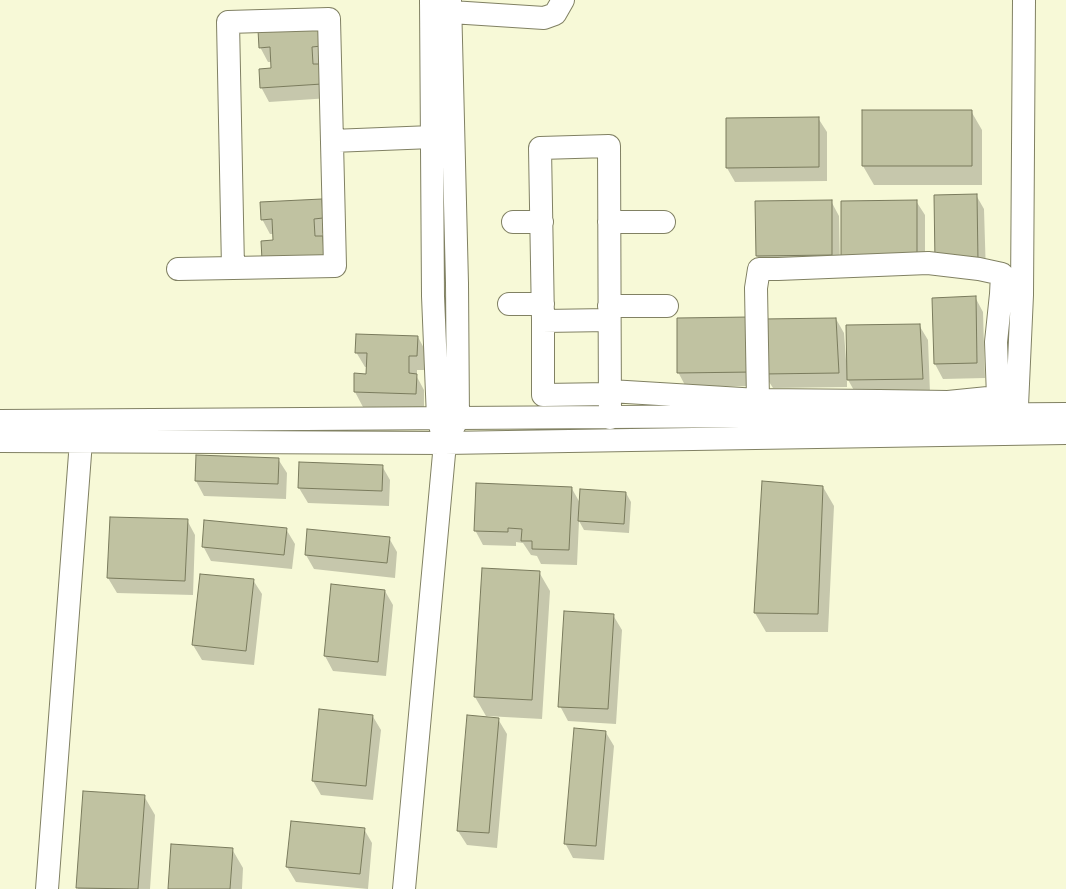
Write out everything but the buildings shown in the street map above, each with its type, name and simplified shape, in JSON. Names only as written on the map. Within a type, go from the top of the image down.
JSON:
[{"type":"street","points":[[431,0],[432,264],[448,418]]},
{"type":"street","points":[[404,889],[448,418],[457,284],[450,6],[544,18],[555,14],[563,0]]},
{"type":"street","points":[[610,418],[610,392],[609,313],[609,222],[608,146],[540,148],[543,395],[610,392],[758,400],[948,402],[998,397],[996,342],[1003,294],[1024,0]]},
{"type":"street","points":[[178,269],[233,268],[335,266],[330,19],[228,22],[233,268]]},
{"type":"street","points":[[332,141],[432,137]]},
{"type":"street","points":[[512,222],[542,222]]},
{"type":"street","points":[[609,222],[664,222]]},
{"type":"street","points":[[758,400],[756,288],[759,269],[928,263],[979,269],[1002,274],[1016,424]]},
{"type":"street","points":[[509,304],[543,312],[609,313],[667,306]]},
{"type":"street","points":[[2,431],[81,441],[445,442],[1016,424],[1066,414]]},
{"type":"street","points":[[2,431],[448,418],[610,418],[1016,424],[1066,433]]},
{"type":"street","points":[[47,889],[81,441]]}]
